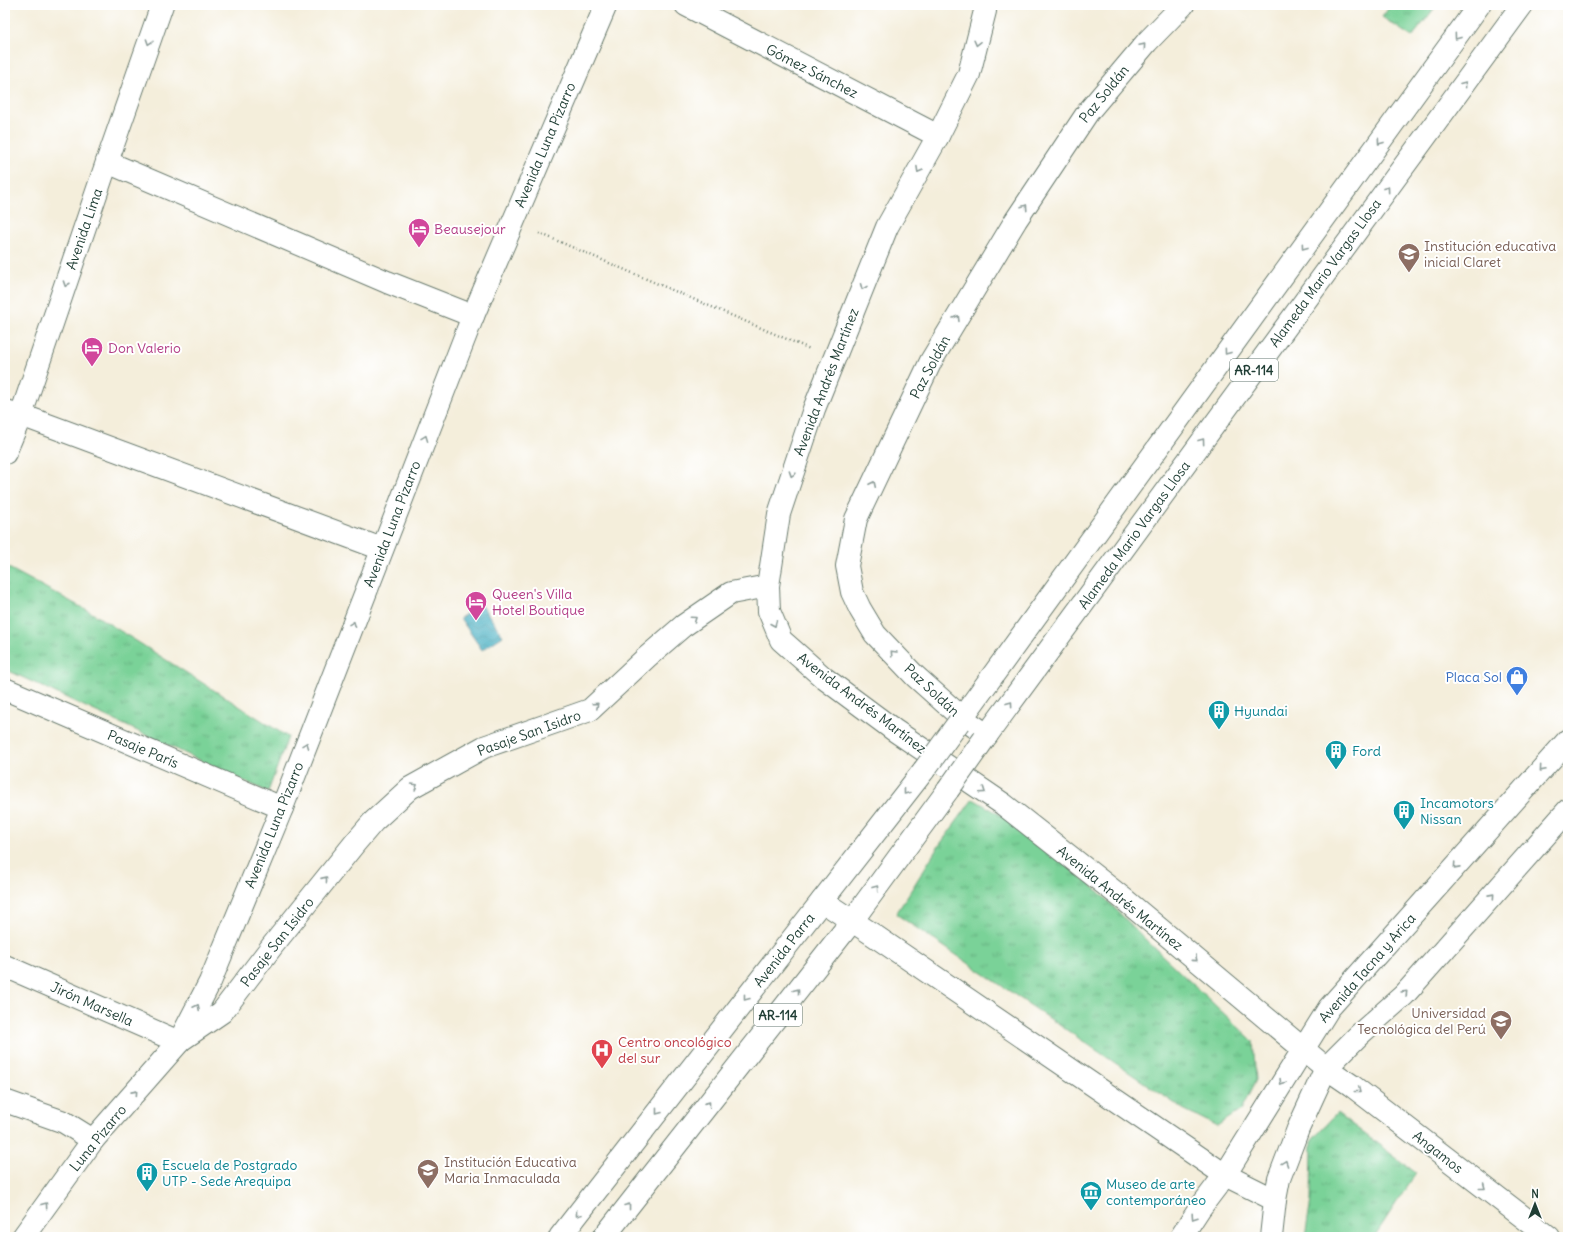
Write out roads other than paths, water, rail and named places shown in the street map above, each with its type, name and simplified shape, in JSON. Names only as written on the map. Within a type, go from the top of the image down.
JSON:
[{"type":"street","name":"Avenida Lima","points":[[5,453],[13,413],[107,162],[162,5]]},
{"type":"street","name":"Avenida Luna Pizarro","points":[[179,1042],[210,982],[282,808],[473,316],[606,5]]},
{"type":"street","name":"Gómez Sánchez","points":[[686,5],[938,136]]},
{"type":"street","name":"Avenida Andrés Martínez","points":[[985,5],[985,11],[969,74],[938,136],[887,227],[814,409],[779,514],[768,586],[769,612],[781,640],[824,678],[894,730],[1003,804],[1125,900],[1326,1068]]},
{"type":"street","name":"Paz Soldán","points":[[985,737],[960,720],[915,676],[875,634],[860,609],[852,592],[847,566],[856,519],[931,361],[1016,220],[1088,112],[1147,42],[1183,5]]},
{"type":"street","name":"AR-114","points":[[960,720],[1479,5]]},
{"type":"street","name":"Alameda Mario Vargas Llosa","points":[[985,737],[1522,5]]},
{"type":"street","points":[[107,162],[387,282],[473,316]]},
{"type":"street","points":[[13,413],[382,549]]},
{"type":"street","name":"Pasaje San Isidro","points":[[179,1042],[222,1012],[273,945],[373,822],[410,788],[484,747],[590,710],[683,626],[731,594],[768,586]]},
{"type":"street","name":"Pasaje París","points":[[5,689],[282,808]]},
{"type":"street","name":"Avenida Parra","points":[[560,1237],[822,902],[924,770],[960,720]]},
{"type":"street","name":"AR-114","points":[[604,1237],[852,921],[985,737]]},
{"type":"street","name":"Avenida Tacna y Arica","points":[[1181,1237],[1200,1208],[1225,1176],[1329,1008],[1568,740]]},
{"type":"street","points":[[1271,1237],[1274,1200],[1280,1179],[1298,1129],[1326,1068],[1360,1034],[1404,995],[1568,810]]},
{"type":"street","points":[[822,902],[1225,1176],[1274,1200]]},
{"type":"street","name":"Jirón Marsella","points":[[5,966],[179,1042]]},
{"type":"street","name":"Luna Pizarro","points":[[23,1237],[93,1140],[179,1042]]},
{"type":"street","name":"Angamos","points":[[1326,1068],[1351,1085],[1549,1237]]},
{"type":"street","points":[[5,1101],[64,1122],[93,1140]]},
{"type":"water","points":[[481,604],[503,636],[482,650],[460,618]]},
{"type":"place","name":"Beausejour","points":[[419,248]]},
{"type":"place","name":"Institución educativa inicial Claret","points":[[1409,274]]},
{"type":"place","name":"Don Valerio","points":[[92,368]]},
{"type":"place","name":"Queen's Villa Hotel Boutique","points":[[476,622]]},
{"type":"place","name":"Placa Sol","points":[[1517,696]]},
{"type":"place","name":"Hyundai","points":[[1219,730]]},
{"type":"place","name":"Ford","points":[[1336,770]]},
{"type":"place","name":"Incamotors Nissan","points":[[1404,830]]},
{"type":"place","name":"Universidad Tecnológica del Perú","points":[[1501,1040]]},
{"type":"place","name":"Centro oncológico del sur","points":[[602,1070]]},
{"type":"place","name":"Institución Educativa Maria Inmaculada","points":[[428,1190]]},
{"type":"place","name":"Escuela de Postgrado UTP - Sede Arequipa","points":[[147,1192]]},
{"type":"place","name":"Museo de arte contemporáneo","points":[[1091,1212]]}]
